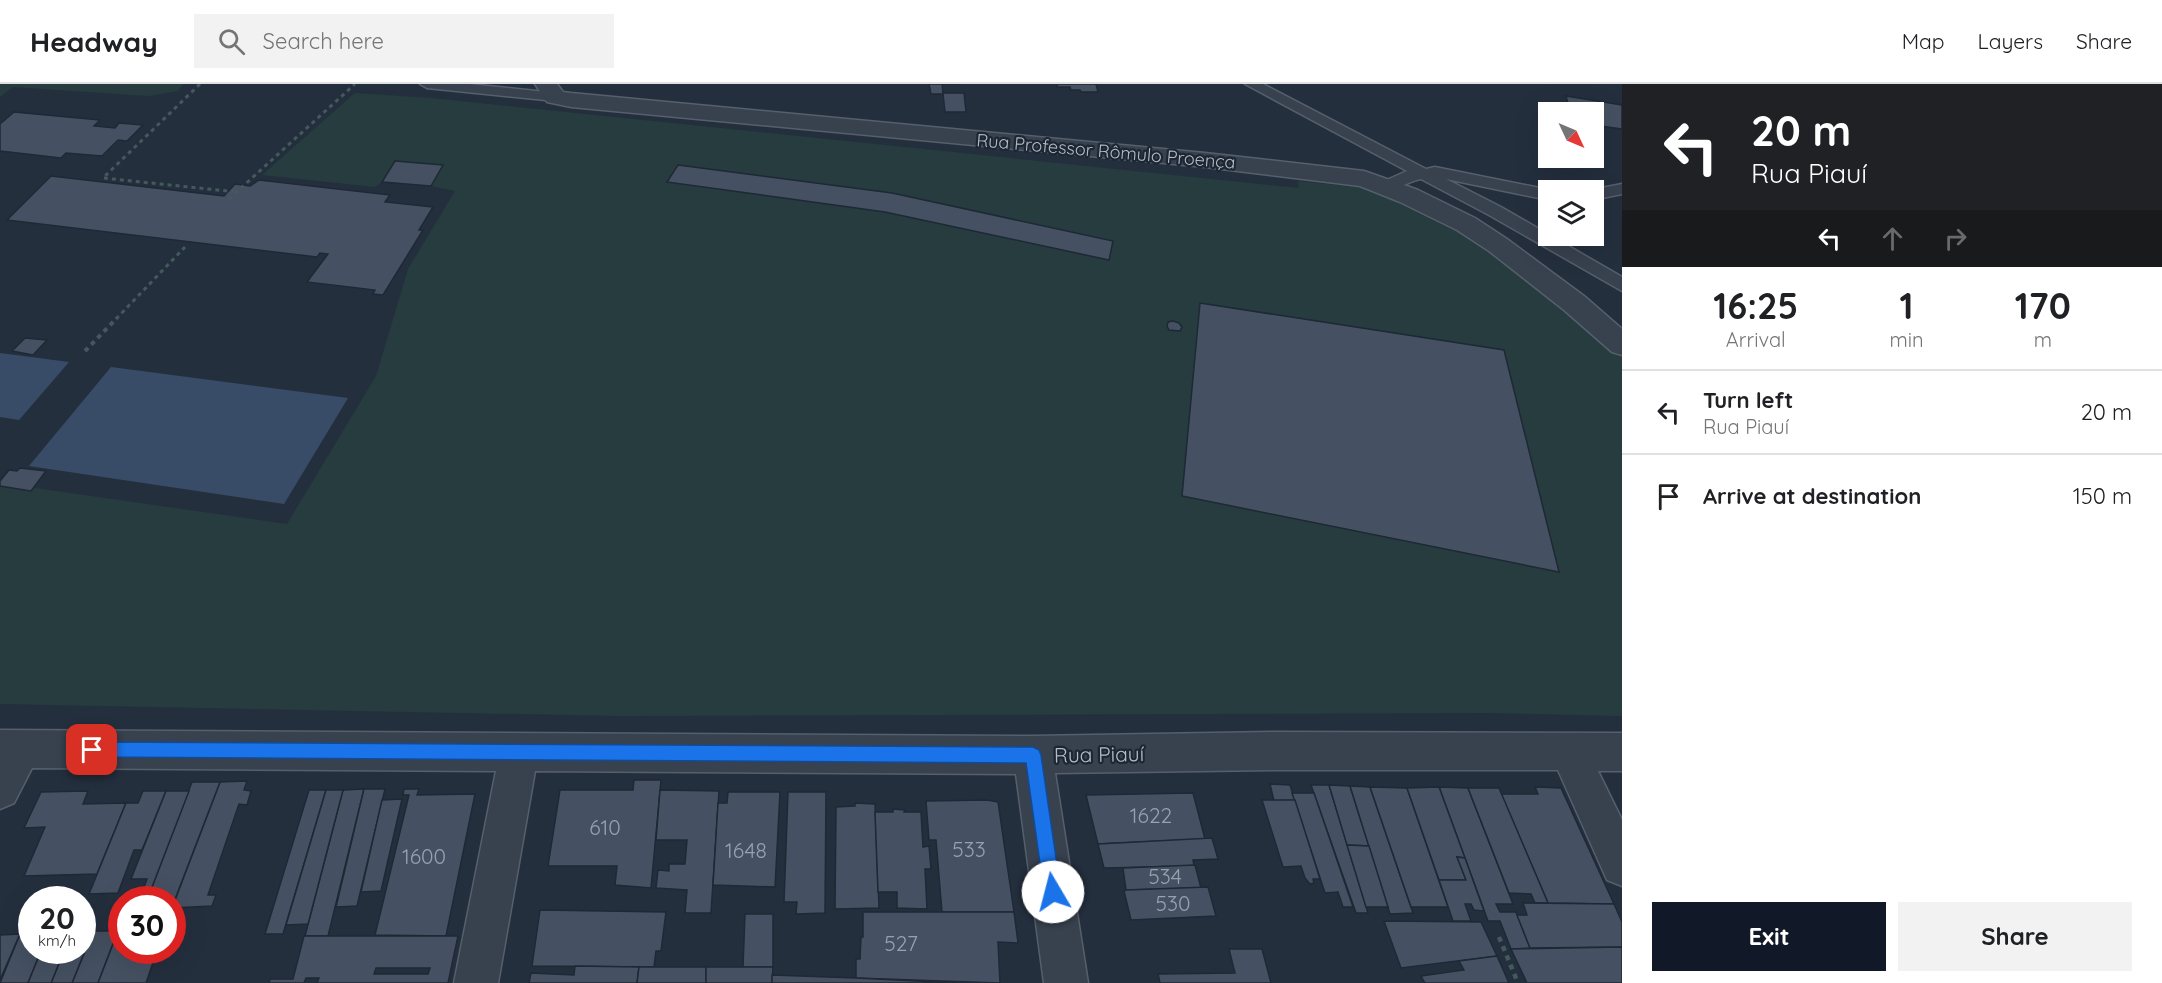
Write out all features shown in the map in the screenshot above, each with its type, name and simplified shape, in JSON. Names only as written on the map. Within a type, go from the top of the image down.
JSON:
[{"type":"street","name":"Rua Professor Rômulo Proença","points":[[551,90],[571,100],[1298,169],[1364,179],[1386,186],[1466,224],[1498,245],[1574,303],[1622,345]]},
{"type":"street","name":"Rua Piauí","points":[[10,749],[1033,755],[1277,752],[1622,753]]},
{"type":"street","points":[[0,789],[10,749]]},
{"type":"street","points":[[476,983],[519,751]]},
{"type":"street","points":[[1570,753],[1622,865]]},
{"type":"street","points":[[1033,755],[1066,983]]},
{"type":"lane","points":[[427,84],[551,90]]},
{"type":"lane","points":[[1252,84],[1496,210],[1622,285]]},
{"type":"lane","points":[[1386,186],[1406,176],[1422,172],[1452,174],[1538,193]]},
{"type":"lane","points":[[1604,193],[1622,189]]},
{"type":"path","points":[[200,84],[103,178],[237,192]]},
{"type":"path","points":[[229,199],[355,84]]},
{"type":"path","points":[[85,351],[185,247]]},
{"type":"path","points":[[1498,937],[1518,983]]},
{"type":"green space","points":[[0,84],[183,84],[178,91],[148,96],[13,87],[0,97]]},
{"type":"green space","points":[[355,93],[431,98],[1299,188],[1298,181],[1365,188],[1389,196],[1454,226],[1530,279],[1622,357],[1622,716],[1491,713],[618,716],[0,704],[0,483],[287,524],[376,376],[408,269],[455,191],[431,186],[443,166],[395,161],[382,182],[375,187],[262,175]]},
{"type":"water","points":[[0,353],[69,362],[19,420],[0,417]]},
{"type":"water","points":[[111,367],[348,398],[284,504],[29,466]]},
{"type":"building","points":[[929,84],[942,84],[943,93],[964,93],[966,112],[945,112],[943,94],[931,94]]},
{"type":"building","points":[[1057,84],[1096,84],[1098,92],[1081,92],[1071,90],[1070,87],[1057,87]]},
{"type":"building","points":[[1566,96],[1603,102],[1568,102]]},
{"type":"building","points":[[1604,102],[1622,105],[1622,129],[1604,127]]},
{"type":"building","points":[[14,112],[100,120],[94,126],[115,128],[119,123],[143,125],[127,141],[118,140],[102,156],[66,153],[61,158],[0,151],[0,124]]},
{"type":"building","points":[[395,161],[443,165],[431,186],[382,182]]},
{"type":"building","points":[[678,165],[892,193],[1113,241],[1109,260],[885,212],[667,182]]},
{"type":"building","points":[[51,176],[224,196],[235,184],[250,186],[259,180],[390,195],[385,202],[433,207],[419,230],[423,230],[383,295],[373,294],[375,290],[307,282],[328,254],[320,253],[317,257],[7,220]]},
{"type":"building","points":[[1200,303],[1504,350],[1559,572],[1182,496]]},
{"type":"building","points":[[1173,321],[1182,327],[1180,331],[1169,330],[1168,322]]},
{"type":"building","points":[[25,338],[47,340],[33,355],[12,351]]},
{"type":"building","points":[[20,468],[46,471],[31,491],[0,486],[0,481],[9,470],[17,471]]},
{"type":"building","points":[[634,780],[661,780],[651,888],[615,885],[617,866],[548,866],[560,790],[633,790]]},
{"type":"building","points":[[247,781],[244,790],[251,791],[247,805],[239,804],[208,895],[216,895],[212,906],[186,907],[186,886],[180,886],[220,782]]},
{"type":"building","points":[[192,782],[220,782],[180,886],[152,886]]},
{"type":"building","points":[[1270,784],[1290,785],[1295,800],[1274,801]]},
{"type":"building","points":[[1311,785],[1329,785],[1368,913],[1356,913]]},
{"type":"building","points":[[1329,785],[1350,786],[1369,846],[1347,845]]},
{"type":"building","points":[[1350,786],[1370,787],[1413,913],[1390,914]]},
{"type":"building","points":[[1370,787],[1407,788],[1448,907],[1411,907]]},
{"type":"building","points":[[1439,787],[1468,788],[1513,904],[1496,904],[1500,912],[1516,912],[1530,948],[1511,949],[1500,921],[1488,921]]},
{"type":"building","points":[[1439,787],[1465,858],[1457,857],[1466,880],[1439,880],[1407,788]]},
{"type":"building","points":[[1535,787],[1561,788],[1614,904],[1548,903],[1501,794],[1538,794]]},
{"type":"building","points":[[1468,788],[1499,788],[1548,903],[1535,903],[1531,894],[1509,893]]},
{"type":"building","points":[[364,789],[328,936],[305,936],[343,790]]},
{"type":"building","points":[[364,789],[385,789],[357,906],[336,907]]},
{"type":"building","points":[[404,789],[419,789],[417,795],[475,794],[446,936],[375,935],[409,795],[403,795]]},
{"type":"building","points":[[309,790],[326,790],[283,934],[265,934]]},
{"type":"building","points":[[326,790],[343,790],[308,924],[286,925]]},
{"type":"building","points":[[660,790],[719,791],[711,913],[685,913],[687,890],[656,888],[658,870],[669,871],[669,864],[685,864],[687,840],[656,840]]},
{"type":"building","points":[[88,791],[83,804],[126,803],[97,874],[24,876],[45,827],[24,828],[41,792]]},
{"type":"building","points":[[143,791],[166,791],[142,850],[134,850],[121,886],[108,886],[108,893],[96,894],[96,886],[92,886],[126,803],[138,803]]},
{"type":"building","points":[[166,791],[189,791],[152,886],[144,886],[147,879],[131,879]]},
{"type":"building","points":[[728,792],[780,792],[775,887],[713,885],[718,803],[727,803]]},
{"type":"building","points":[[788,792],[826,792],[825,913],[796,914],[797,902],[784,902]]},
{"type":"building","points":[[1193,793],[1205,839],[1098,844],[1086,795]]},
{"type":"building","points":[[1292,793],[1314,793],[1353,907],[1343,907],[1338,892],[1325,893]]},
{"type":"building","points":[[402,799],[381,891],[361,892],[382,800]]},
{"type":"building","points":[[987,800],[998,802],[1014,912],[942,912],[936,840],[929,840],[926,801]]},
{"type":"building","points":[[1262,800],[1295,800],[1320,879],[1313,879],[1314,883],[1310,884],[1301,866],[1283,867]]},
{"type":"building","points":[[855,803],[875,804],[879,908],[835,909],[836,807],[855,806]]},
{"type":"building","points":[[893,809],[905,810],[904,812],[921,812],[923,847],[929,846],[931,869],[925,869],[927,909],[897,908],[897,892],[878,892],[875,812],[893,812]]},
{"type":"building","points":[[1212,838],[1218,859],[1193,860],[1194,866],[1104,868],[1098,844]]},
{"type":"building","points":[[1347,845],[1369,846],[1388,907],[1366,907]]},
{"type":"building","points":[[1457,857],[1465,858],[1484,911],[1474,910],[1471,904],[1465,904],[1471,921],[1453,921],[1439,880],[1466,880]]},
{"type":"building","points":[[1195,865],[1201,888],[1126,890],[1123,868]]},
{"type":"building","points":[[1208,887],[1216,916],[1131,920],[1124,891],[1126,890]]},
{"type":"building","points":[[1523,903],[1614,904],[1622,922],[1622,947],[1530,948],[1517,915],[1527,915]]},
{"type":"building","points":[[540,910],[666,912],[661,951],[656,951],[654,967],[532,966]]},
{"type":"building","points":[[863,912],[1014,912],[1018,943],[998,942],[1000,983],[856,978],[856,959],[860,959],[861,937],[863,937]]},
{"type":"building","points":[[745,914],[773,914],[773,967],[743,967]]},
{"type":"building","points":[[1384,921],[1481,922],[1497,956],[1401,968]]},
{"type":"building","points":[[96,931],[108,931],[108,957],[98,983],[72,983],[80,964],[96,964]]},
{"type":"building","points":[[18,934],[0,980],[0,935]]},
{"type":"building","points":[[304,936],[458,936],[448,983],[317,983],[319,978],[306,978],[304,983],[269,983],[270,979],[293,979]],"holes":[[[376,968],[430,968],[428,974],[374,974]]]},
{"type":"building","points":[[18,939],[18,964],[36,964],[28,983],[0,983]]},
{"type":"building","points":[[1622,947],[1622,983],[1527,983],[1511,949]]},
{"type":"building","points":[[1229,949],[1262,949],[1271,983],[1160,983],[1158,974],[1235,973]]},
{"type":"building","points":[[1497,956],[1509,983],[1425,983],[1421,976],[1464,970],[1459,961]]},
{"type":"building","points":[[108,957],[108,964],[153,964],[146,983],[98,983]]},
{"type":"building","points":[[36,964],[59,964],[51,983],[28,983]]},
{"type":"building","points":[[59,964],[80,964],[72,983],[51,983]]},
{"type":"building","points":[[575,966],[639,967],[637,983],[529,983],[531,973],[574,975]]},
{"type":"building","points":[[639,967],[706,967],[706,983],[637,983]]},
{"type":"building","points":[[706,967],[773,967],[772,983],[706,983]]},
{"type":"building","points":[[772,975],[856,978],[956,983],[772,983]]},
{"type":"route","points":[[92,750],[1033,755],[1053,892]]}]
